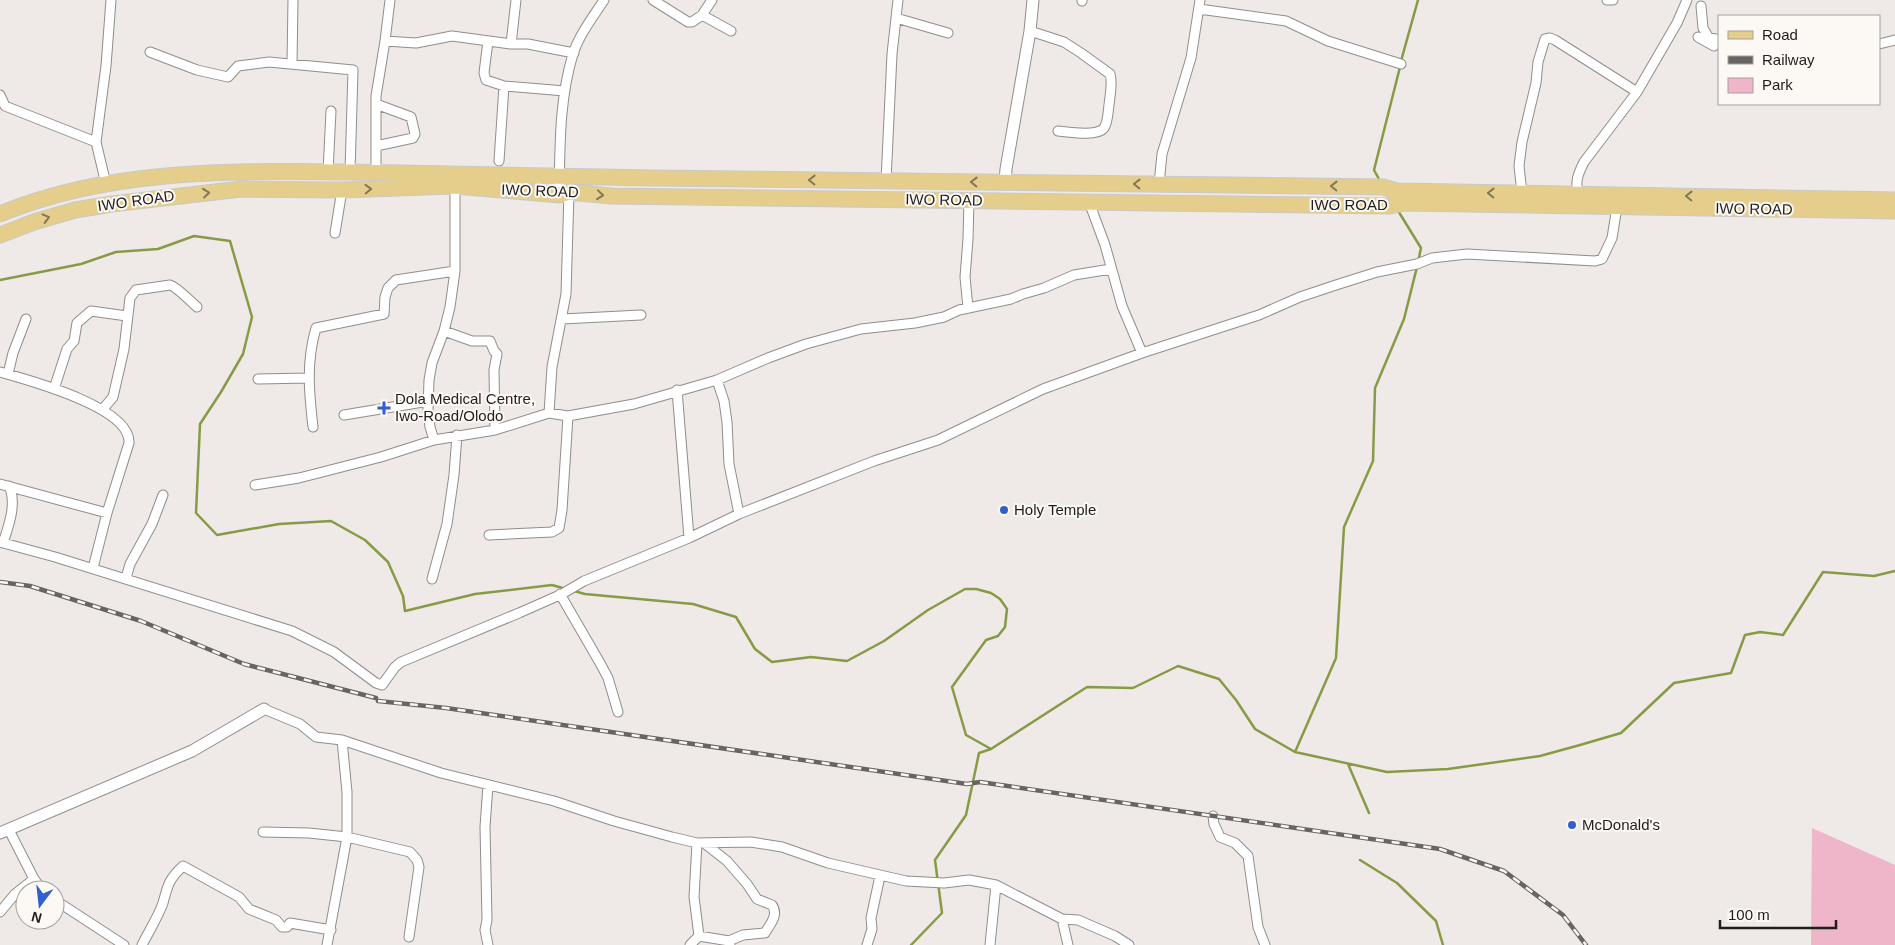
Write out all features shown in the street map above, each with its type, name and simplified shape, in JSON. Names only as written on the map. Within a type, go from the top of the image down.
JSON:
[{"type":"main road","name":"IWO ROAD","points":[[0,214],[19,206],[84,187],[106,184],[201,173],[328,172],[559,177],[1159,184],[1617,207],[1895,200]]},
{"type":"main road","name":"IWO ROAD","points":[[0,235],[34,222],[67,213],[122,203],[241,189],[342,190],[455,186],[611,196],[1089,202],[1522,193],[1578,194],[1895,211]]},
{"type":"street","points":[[106,184],[96,142],[106,66],[111,0]]},
{"type":"street","points":[[292,64],[293,0]]},
{"type":"street","points":[[376,172],[376,104],[390,0]]},
{"type":"street","points":[[511,44],[516,0]]},
{"type":"street","points":[[549,413],[552,367],[567,284],[564,193],[559,177],[559,136],[565,92],[574,52],[604,0]]},
{"type":"street","points":[[653,0],[688,22],[692,22],[702,15],[712,0]]},
{"type":"street","points":[[886,181],[896,0]]},
{"type":"street","points":[[1005,182],[1030,31],[1033,0]]},
{"type":"street","points":[[1607,0],[1613,0]]},
{"type":"street","points":[[1578,194],[1576,184],[1578,174],[1584,162],[1637,92],[1677,23],[1687,0]]},
{"type":"street","points":[[1159,184],[1162,154],[1191,58],[1200,4],[1286,21],[1328,41],[1400,64]]},
{"type":"street","points":[[1698,37],[1715,43],[1709,38],[1703,28],[1701,6]]},
{"type":"street","points":[[702,15],[731,31]]},
{"type":"street","points":[[896,18],[948,33]]},
{"type":"street","points":[[1030,31],[1064,42],[1082,52],[1110,74],[1107,119],[1103,128],[1099,132],[1083,134],[1058,132]]},
{"type":"street","points":[[385,41],[416,43],[452,36],[511,44],[528,44],[574,52]]},
{"type":"street","points":[[1522,193],[1519,166],[1522,142],[1536,83],[1538,62],[1545,39],[1552,38],[1637,92]]},
{"type":"street","points":[[1880,44],[1895,40]]},
{"type":"street","points":[[488,41],[484,78],[489,82],[504,86],[565,92]]},
{"type":"street","points":[[150,52],[197,70],[228,77],[238,66],[250,63],[269,62],[353,70],[350,172]]},
{"type":"street","points":[[498,162],[504,86]]},
{"type":"street","points":[[0,95],[5,106],[96,142]]},
{"type":"street","points":[[376,104],[411,117],[415,134],[413,138],[376,146]]},
{"type":"street","points":[[328,172],[331,111]]},
{"type":"street","points":[[434,440],[430,427],[429,380],[432,363],[444,331],[450,307],[455,271],[455,186]]},
{"type":"street","points":[[335,233],[342,190]]},
{"type":"street","points":[[968,308],[965,277],[969,200]]},
{"type":"street","points":[[1089,202],[1105,245],[1122,306],[1142,353]]},
{"type":"street","points":[[4,485],[12,493],[10,521],[1,542],[126,578],[292,631],[334,652],[376,683],[382,685],[401,662],[561,594],[584,581],[690,538],[739,514],[874,461],[938,440],[1043,389],[1142,353],[1259,315],[1300,297],[1376,272],[1417,264],[1432,258],[1467,254],[1595,261],[1602,259],[1612,238],[1617,207]]},
{"type":"street","points":[[255,485],[300,478],[381,457],[434,440],[495,430],[549,413],[568,416],[634,404],[677,390],[717,380],[806,344],[861,330],[944,317],[968,308],[1011,299],[1074,275],[1111,269]]},
{"type":"street","points":[[313,427],[308,378],[312,340],[316,328],[384,314],[384,297],[388,288],[396,280],[455,271]]},
{"type":"street","points":[[103,409],[113,397],[124,349],[130,298],[133,293],[136,290],[170,285],[174,286],[180,294],[197,307]]},
{"type":"street","points":[[54,389],[67,349],[74,341],[77,323],[91,310],[127,316]]},
{"type":"street","points":[[562,319],[641,315]]},
{"type":"street","points":[[26,319],[13,354],[2,374],[54,389],[103,409],[127,432],[129,438],[93,568]]},
{"type":"street","points":[[444,331],[472,341],[490,341],[497,354],[494,370],[495,430]]},
{"type":"street","points":[[258,379],[308,378]]},
{"type":"street","points":[[717,380],[724,401],[729,464],[739,514]]},
{"type":"street","points":[[677,390],[690,538]]},
{"type":"street","points":[[344,415],[429,401]]},
{"type":"street","points":[[490,535],[552,532],[559,528],[562,510],[568,416]]},
{"type":"street","points":[[432,579],[447,524],[454,475],[456,435]]},
{"type":"street","points":[[4,485],[107,513]]},
{"type":"street","points":[[126,578],[130,564],[152,524],[163,495]]},
{"type":"street","points":[[561,594],[608,678],[618,712]]},
{"type":"street","points":[[0,912],[15,894],[34,879],[4,832],[192,751],[264,709],[300,724],[316,737],[342,740],[440,773],[554,801],[614,821],[700,843],[751,842],[782,846],[828,863],[906,881],[934,883],[969,880],[996,886],[1062,919],[1078,920],[1115,936],[1129,945]]},
{"type":"street","points":[[327,945],[347,837],[347,792],[342,740]]},
{"type":"street","points":[[488,785],[485,826],[485,930],[488,945]]},
{"type":"street","points":[[1213,816],[1214,824],[1220,837],[1235,843],[1248,856],[1258,927],[1264,945]]},
{"type":"street","points":[[263,832],[309,833],[347,837],[410,852],[418,860],[418,867],[409,937]]},
{"type":"street","points":[[699,936],[694,897],[700,843]]},
{"type":"street","points":[[699,936],[729,943],[743,935],[765,933],[774,918],[775,909],[772,905],[757,899],[727,861],[700,843]]},
{"type":"street","points":[[142,945],[163,903],[165,888],[174,874],[183,866],[239,898],[248,909],[276,920],[282,927],[287,927],[290,923],[330,930]]},
{"type":"street","points":[[867,945],[872,929],[871,918],[880,876]]},
{"type":"street","points":[[990,945],[996,886]]},
{"type":"street","points":[[65,907],[124,945]]},
{"type":"street","points":[[1062,919],[1068,945]]},
{"type":"street","points":[[690,945],[699,936]]},
{"type":"green space","points":[[1812,828],[1895,865],[1895,945],[1811,945]]},
{"type":"waterway","points":[[1401,61],[1418,0]]},
{"type":"waterway","points":[[1380,181],[1374,170],[1400,67]]},
{"type":"waterway","points":[[1397,209],[1421,248],[1418,262]]},
{"type":"waterway","points":[[0,280],[81,264],[116,252],[158,249],[194,236],[230,241],[252,317],[243,354],[200,424],[196,513],[217,535],[279,524],[331,521],[365,540],[388,562],[403,596],[405,611],[475,594],[552,585],[566,589]]},
{"type":"waterway","points":[[1295,752],[1336,658],[1344,527],[1373,461],[1375,388],[1404,319],[1417,267]]},
{"type":"waterway","points":[[574,591],[585,594],[693,604],[736,617],[755,649],[772,662],[811,657],[847,661],[884,641],[928,610],[965,589],[976,589],[991,593],[1000,599],[1007,609],[1005,627],[998,636],[986,640],[952,687],[966,735],[991,749],[1087,687],[1133,688],[1178,666],[1219,679],[1236,700],[1255,729],[1295,752],[1387,772],[1448,769],[1540,756],[1621,733],[1674,683],[1731,673],[1745,635],[1760,632],[1783,635],[1823,572],[1874,576],[1895,571]]},
{"type":"waterway","points":[[911,945],[942,913],[935,860],[966,815],[979,753],[991,749]]},
{"type":"waterway","points":[[1348,764],[1369,813]]},
{"type":"waterway","points":[[1360,860],[1397,883],[1436,921],[1443,945]]},
{"type":"railway","points":[[0,582],[30,586],[141,621],[244,664],[376,698]]},
{"type":"railway","points":[[378,701],[446,708],[967,784],[980,782],[1440,849],[1504,871],[1563,915],[1586,945]]},
{"type":"place","name":"Dola Medical Centre, Iwo-Road/Olodo","points":[[384,408]]},
{"type":"place","name":"Holy Temple","points":[[1004,510]]},
{"type":"place","name":"McDonald's","points":[[1572,825]]}]
